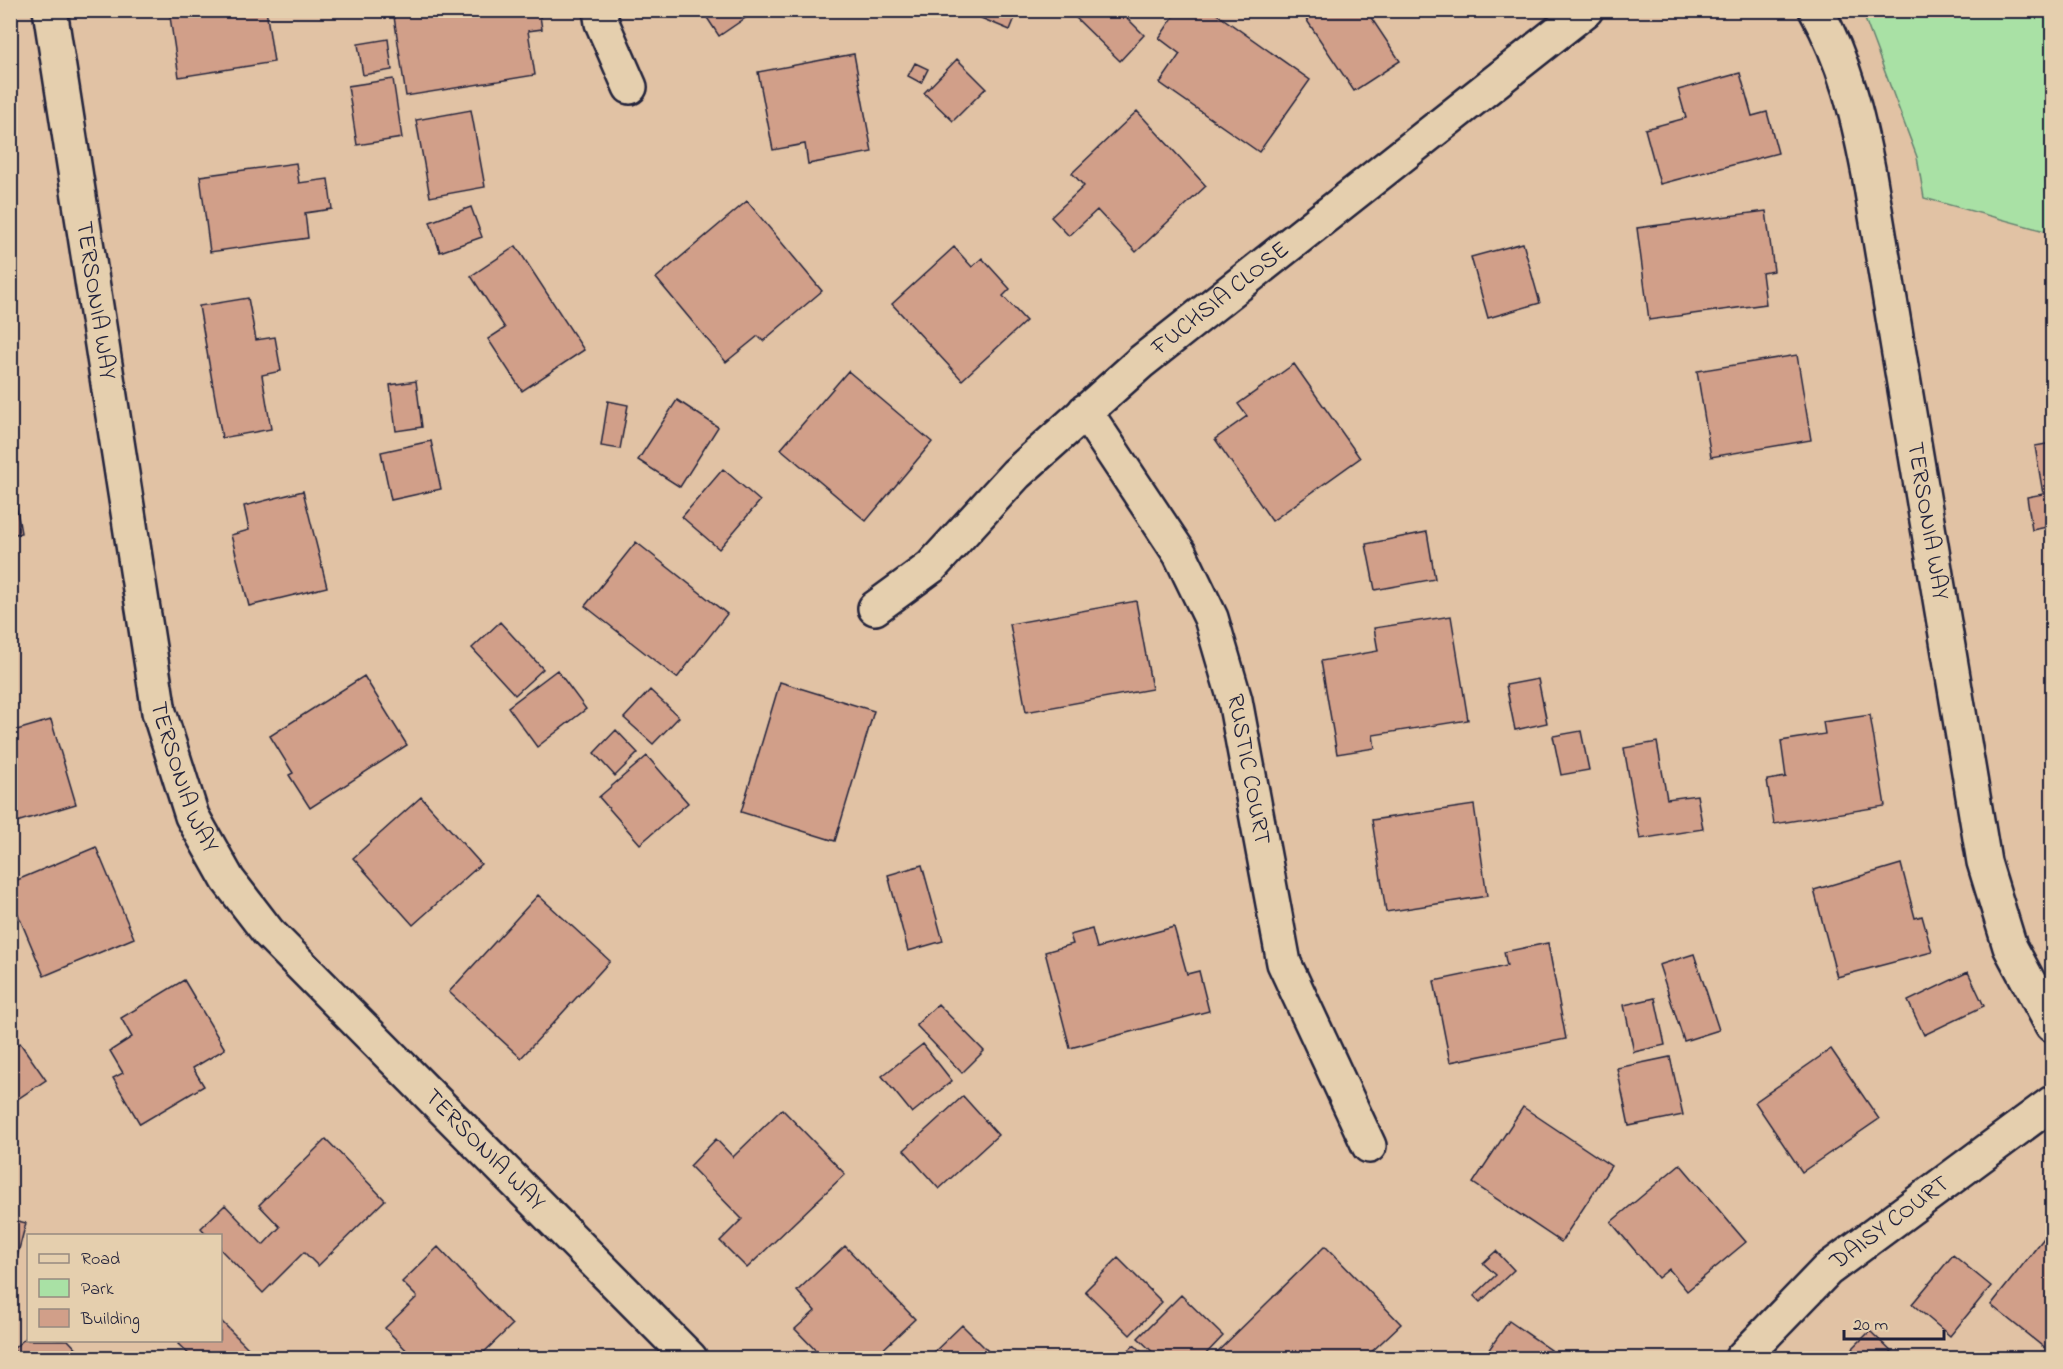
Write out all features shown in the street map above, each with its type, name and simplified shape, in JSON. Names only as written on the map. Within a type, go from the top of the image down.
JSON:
[{"type":"street","name":"TERSONIA WAY","points":[[50,10],[159,712],[192,816],[228,880],[268,932],[690,1359]]},
{"type":"street","points":[[600,10],[602,23],[630,87]]},
{"type":"street","name":"FUCHSIA CLOSE","points":[[875,608],[930,567],[1016,474],[1141,363],[1586,10]]},
{"type":"street","name":"TERSONIA WAY","points":[[1816,10],[1843,69],[1858,118],[1984,862],[2010,947],[2052,1025]]},
{"type":"street","name":"RUSTIC COURT","points":[[1085,411],[1180,554],[1211,618],[1235,700],[1284,963],[1369,1146]]},
{"type":"street","name":"DAISY COURT","points":[[1742,1359],[1827,1270],[2052,1103]]},
{"type":"green space","points":[[1862,11],[2052,11],[2052,233],[1924,198],[1917,157]]},
{"type":"building","points":[[169,10],[266,10],[274,62],[179,77]]},
{"type":"building","points":[[393,10],[539,10],[542,29],[528,31],[535,75],[406,96]]},
{"type":"building","points":[[702,10],[757,10],[719,36]]},
{"type":"building","points":[[984,10],[1018,10],[1010,30],[981,18]]},
{"type":"building","points":[[1080,10],[1119,10],[1144,35],[1120,61],[1074,16]]},
{"type":"building","points":[[1178,10],[1211,10],[1310,80],[1259,152],[1160,83],[1180,54],[1159,38]]},
{"type":"building","points":[[1300,10],[1366,10],[1400,61],[1354,91]]},
{"type":"building","points":[[388,39],[392,70],[363,75],[358,44]]},
{"type":"building","points":[[854,54],[872,152],[808,164],[805,144],[773,150],[758,72]]},
{"type":"building","points":[[957,59],[986,88],[953,121],[924,93]]},
{"type":"building","points":[[915,63],[928,69],[921,83],[908,76]]},
{"type":"building","points":[[1740,73],[1752,116],[1767,112],[1778,153],[1660,184],[1645,129],[1686,118],[1678,90]]},
{"type":"building","points":[[393,79],[402,138],[357,145],[348,86]]},
{"type":"building","points":[[471,110],[485,187],[430,197],[416,120]]},
{"type":"building","points":[[1137,111],[1206,186],[1136,252],[1097,210],[1069,236],[1051,217],[1084,186],[1072,173]]},
{"type":"building","points":[[296,163],[299,183],[328,179],[332,209],[305,213],[308,238],[210,252],[200,176]]},
{"type":"building","points":[[747,201],[822,291],[763,341],[758,336],[726,362],[656,278]]},
{"type":"building","points":[[471,207],[482,237],[440,252],[430,222]]},
{"type":"building","points":[[1766,211],[1774,271],[1762,273],[1766,304],[1649,320],[1637,228]]},
{"type":"building","points":[[1523,243],[1540,303],[1488,318],[1471,257]]},
{"type":"building","points":[[516,246],[584,350],[522,391],[488,339],[505,328],[471,276]]},
{"type":"building","points":[[954,247],[972,267],[982,258],[1010,289],[1003,296],[1026,321],[962,380],[892,304]]},
{"type":"building","points":[[248,298],[256,340],[275,337],[281,371],[262,375],[271,429],[222,438],[199,306]]},
{"type":"building","points":[[1797,355],[1811,440],[1711,457],[1697,371]]},
{"type":"building","points":[[1294,364],[1360,458],[1272,521],[1215,439],[1247,416],[1238,404]]},
{"type":"building","points":[[848,371],[932,442],[866,521],[781,449]]},
{"type":"building","points":[[416,381],[422,427],[396,431],[390,385]]},
{"type":"building","points":[[677,400],[718,427],[680,487],[638,460]]},
{"type":"building","points":[[608,401],[628,405],[620,449],[601,446]]},
{"type":"building","points":[[431,441],[441,489],[391,500],[381,452]]},
{"type":"building","points":[[2052,443],[2052,526],[2032,530],[2027,497],[2043,494],[2035,446]]},
{"type":"building","points":[[10,469],[21,533],[10,535]]},
{"type":"building","points":[[723,469],[760,501],[719,549],[682,517]]},
{"type":"building","points":[[303,491],[327,587],[249,606],[231,535],[249,530],[244,506]]},
{"type":"building","points":[[1427,532],[1435,579],[1375,590],[1366,544]]},
{"type":"building","points":[[636,542],[727,614],[677,678],[585,606]]},
{"type":"building","points":[[1136,601],[1152,689],[1026,712],[1010,624]]},
{"type":"building","points":[[1451,616],[1468,720],[1373,735],[1375,748],[1337,754],[1321,661],[1378,651],[1374,628]]},
{"type":"building","points":[[500,622],[543,669],[515,695],[472,648]]},
{"type":"building","points":[[557,670],[586,709],[537,747],[508,707]]},
{"type":"building","points":[[364,676],[407,745],[310,808],[289,775],[293,773],[270,736]]},
{"type":"building","points":[[1538,679],[1547,723],[1515,730],[1506,685]]},
{"type":"building","points":[[780,682],[874,711],[835,841],[741,812]]},
{"type":"building","points":[[650,690],[679,717],[653,744],[624,718]]},
{"type":"building","points":[[1870,715],[1885,806],[1774,824],[1767,780],[1786,777],[1781,741],[1825,734],[1823,722]]},
{"type":"building","points":[[51,720],[76,804],[10,824],[10,732]]},
{"type":"building","points":[[616,730],[638,753],[615,776],[594,753]]},
{"type":"building","points":[[1581,731],[1589,770],[1561,775],[1553,736]]},
{"type":"building","points":[[1657,742],[1667,799],[1697,795],[1703,829],[1640,839],[1624,748]]},
{"type":"building","points":[[647,756],[688,803],[640,844],[599,797]]},
{"type":"building","points":[[421,797],[481,864],[413,925],[353,858]]},
{"type":"building","points":[[1474,805],[1487,896],[1386,912],[1372,820]]},
{"type":"building","points":[[96,847],[134,938],[44,976],[10,895],[10,883]]},
{"type":"building","points":[[1901,864],[1915,918],[1922,916],[1932,952],[1837,977],[1814,890]]},
{"type":"building","points":[[922,865],[943,941],[908,951],[888,875]]},
{"type":"building","points":[[538,895],[610,961],[521,1058],[449,992]]},
{"type":"building","points":[[1174,927],[1187,974],[1199,971],[1209,1011],[1070,1048],[1045,952],[1073,944],[1070,935],[1092,929],[1097,948]]},
{"type":"building","points":[[1548,943],[1566,1039],[1450,1062],[1434,981],[1507,966],[1504,952]]},
{"type":"building","points":[[1694,954],[1719,1030],[1684,1041],[1659,965]]},
{"type":"building","points":[[1968,972],[1984,1006],[1924,1035],[1908,1001]]},
{"type":"building","points":[[184,980],[225,1049],[193,1068],[204,1086],[140,1124],[113,1078],[123,1073],[110,1051],[132,1037],[121,1018]]},
{"type":"building","points":[[1655,998],[1665,1045],[1634,1052],[1624,1005]]},
{"type":"building","points":[[938,1004],[984,1051],[962,1073],[916,1025]]},
{"type":"building","points":[[20,1043],[46,1080],[10,1104],[10,1050]]},
{"type":"building","points":[[923,1044],[952,1081],[912,1113],[882,1076]]},
{"type":"building","points":[[1831,1049],[1879,1119],[1802,1172],[1755,1102]]},
{"type":"building","points":[[1670,1057],[1683,1115],[1629,1126],[1617,1068]]},
{"type":"building","points":[[963,1096],[998,1135],[939,1189],[904,1150]]},
{"type":"building","points":[[1523,1107],[1611,1166],[1561,1242],[1473,1183]]},
{"type":"building","points":[[782,1109],[845,1174],[747,1268],[720,1241],[742,1219],[690,1166],[716,1139],[733,1157]]},
{"type":"building","points":[[326,1139],[385,1200],[318,1266],[304,1252],[263,1293],[222,1251],[222,1234],[206,1234],[201,1228],[225,1205],[263,1245],[280,1227],[259,1205]]},
{"type":"building","points":[[1680,1164],[1746,1242],[1687,1291],[1669,1269],[1658,1278],[1611,1222]]},
{"type":"building","points":[[10,1219],[26,1223],[10,1283]]},
{"type":"building","points":[[2052,1228],[2052,1354],[1991,1305]]},
{"type":"building","points":[[845,1246],[915,1319],[874,1358],[823,1358],[795,1329],[815,1311],[797,1291]]},
{"type":"building","points":[[1325,1246],[1401,1324],[1365,1358],[1211,1358]]},
{"type":"building","points":[[438,1247],[512,1325],[478,1358],[414,1358],[385,1328],[417,1297],[402,1282]]},
{"type":"building","points":[[1496,1251],[1514,1270],[1480,1302],[1474,1296],[1496,1275],[1483,1263]]},
{"type":"building","points":[[1953,1255],[1991,1286],[1950,1336],[1912,1304]]},
{"type":"building","points":[[1118,1258],[1162,1302],[1130,1335],[1085,1291]]},
{"type":"building","points":[[1181,1295],[1223,1336],[1202,1358],[1159,1358],[1138,1338]]},
{"type":"building","points":[[1509,1321],[1551,1350],[1545,1358],[1483,1358]]},
{"type":"building","points":[[222,1322],[254,1354],[250,1358],[193,1358],[178,1344],[180,1342],[222,1342]]},
{"type":"building","points":[[962,1325],[995,1358],[928,1358]]},
{"type":"building","points":[[1870,1331],[1898,1358],[1843,1358]]},
{"type":"building","points":[[27,1337],[27,1342],[70,1342],[85,1358],[21,1358],[13,1349]]},
{"type":"building","points":[[1134,1345],[1148,1358],[1121,1358]]}]
